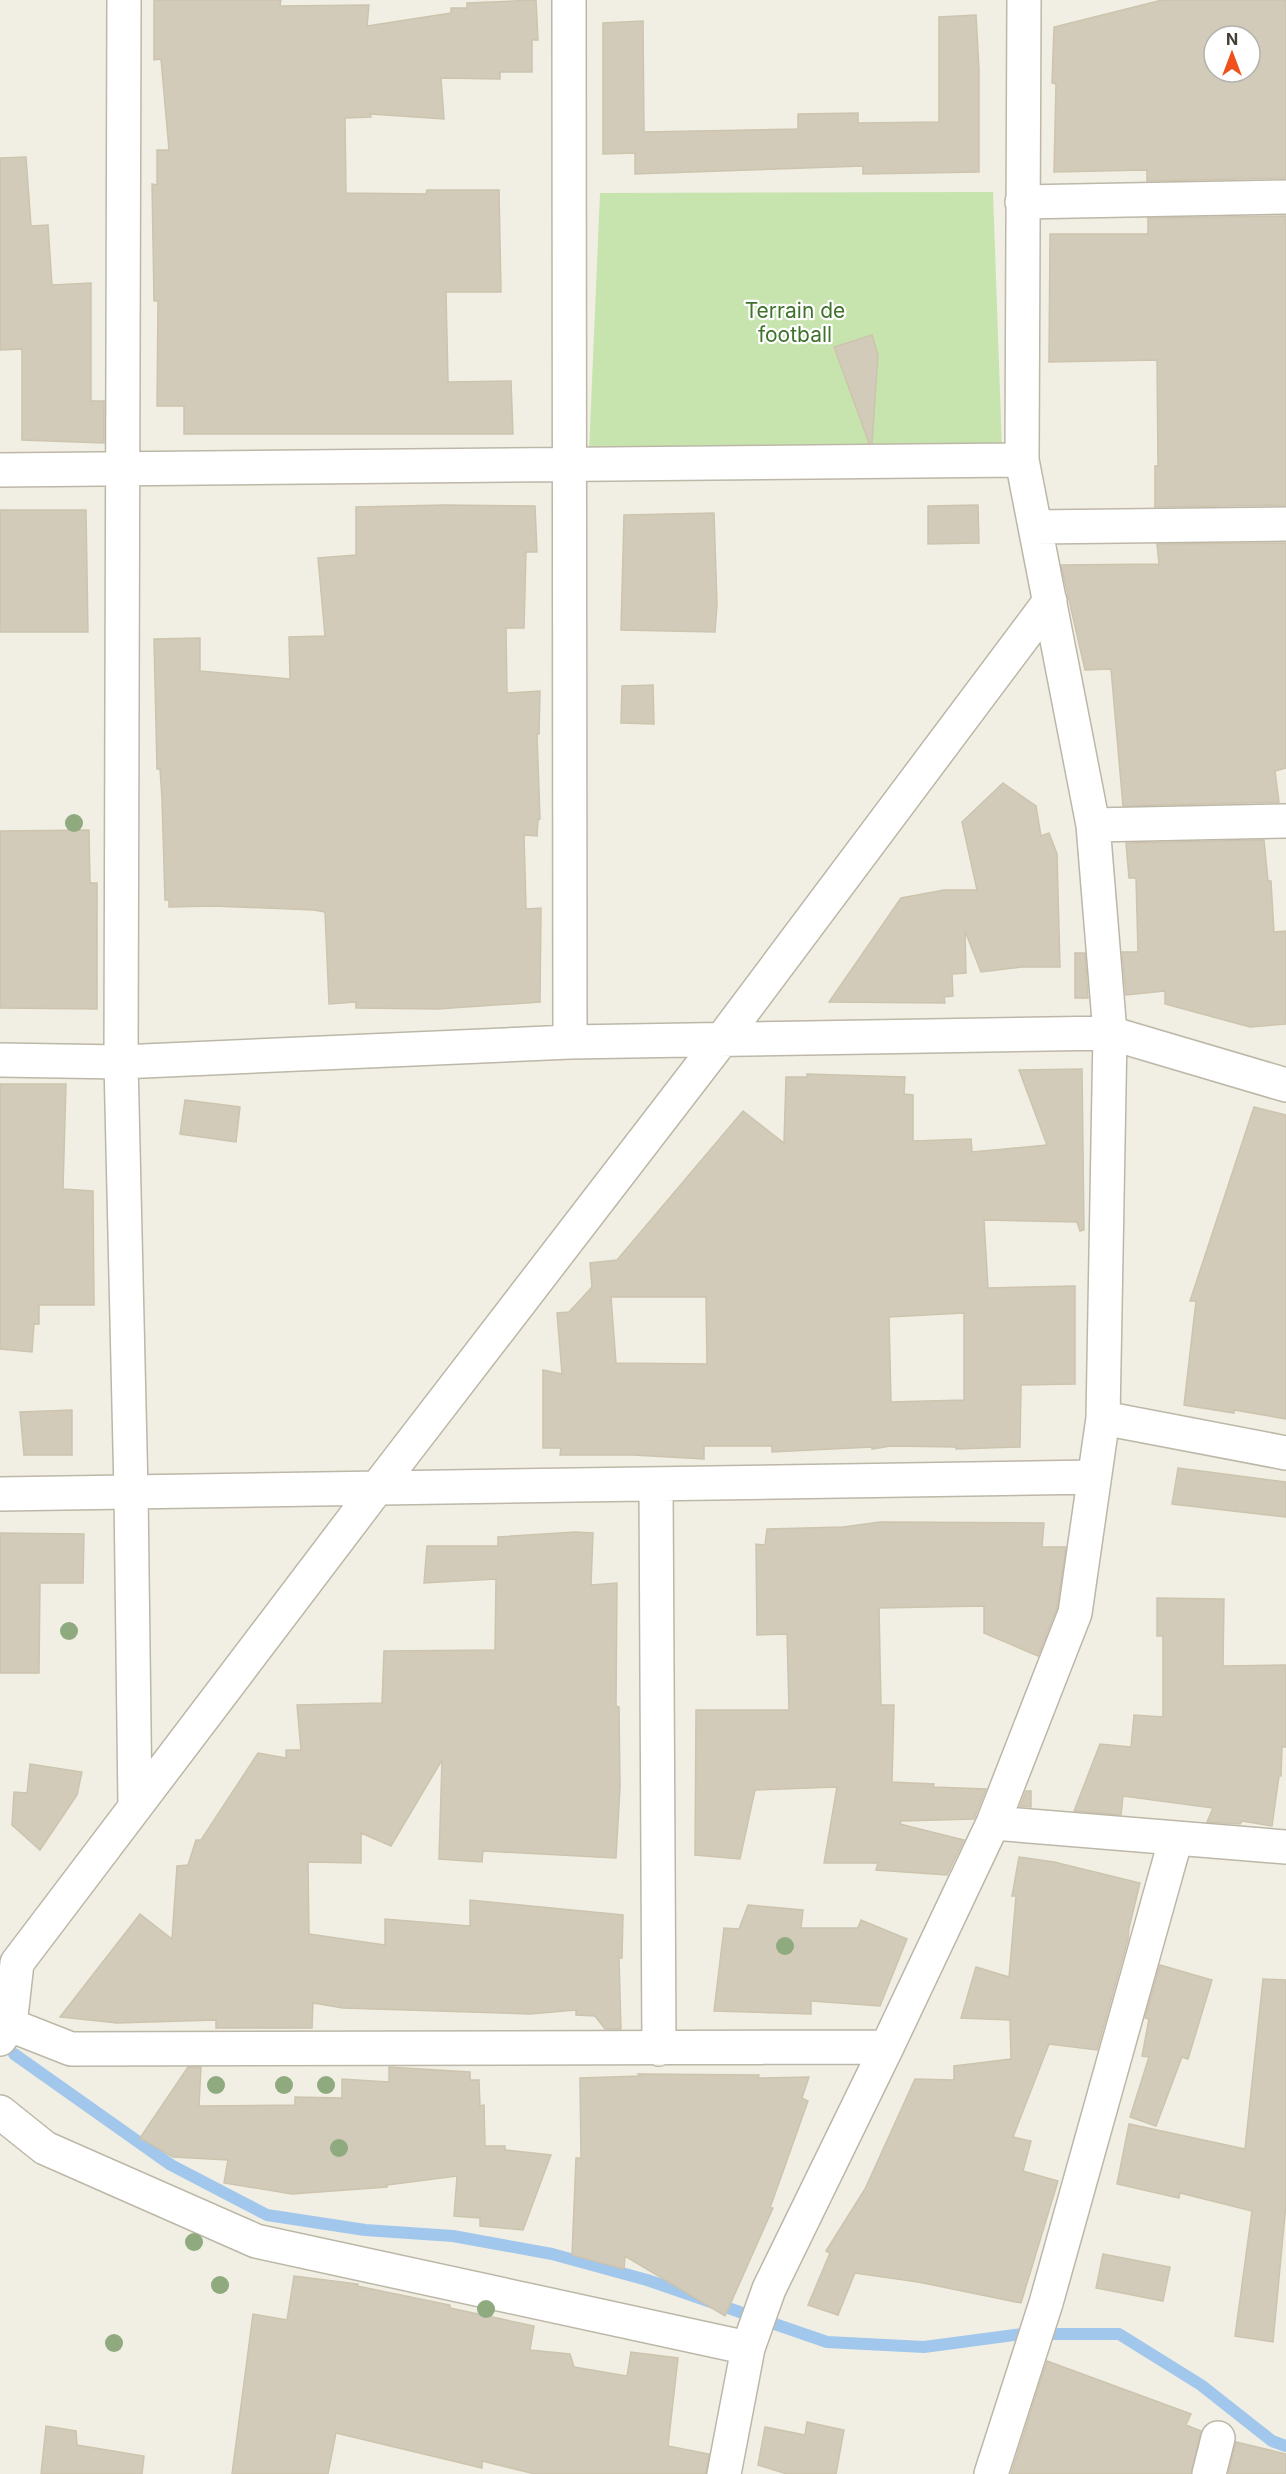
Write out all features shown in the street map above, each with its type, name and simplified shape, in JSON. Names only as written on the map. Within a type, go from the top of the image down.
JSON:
[{"type":"street","points":[[124,0],[121,1062],[131,1492],[135,1806]]},
{"type":"street","points":[[568,0],[570,1042]]},
{"type":"street","points":[[724,2474],[748,2348],[769,2289],[993,1823],[1075,1613],[1103,1418],[1110,1033],[1093,825],[1022,460],[1024,0]]},
{"type":"street","points":[[1022,202],[1286,197]]},
{"type":"street","points":[[0,470],[1022,460]]},
{"type":"street","points":[[1035,527],[1286,524]]},
{"type":"street","points":[[887,2047],[71,2049],[5,2032],[17,1964],[377,1488],[723,1038],[1050,601]]},
{"type":"street","points":[[1093,825],[1286,821]]},
{"type":"street","points":[[0,1060],[121,1062],[570,1042],[1110,1033],[1286,1084]]},
{"type":"street","points":[[1103,1418],[1286,1453]]},
{"type":"street","points":[[0,1494],[1094,1477]]},
{"type":"street","points":[[656,1485],[659,2049]]},
{"type":"street","points":[[993,1823],[1286,1847]]},
{"type":"street","points":[[991,2474],[1046,2303],[1176,1838]]},
{"type":"street","points":[[0,2112],[45,2148],[256,2241],[748,2348]]},
{"type":"street","points":[[1209,2474],[1218,2438]]},
{"type":"green space","name":"Terrain de football","points":[[993,192],[1002,449],[589,452],[600,193]]},
{"type":"building","points":[[154,0],[281,0],[280,6],[369,5],[367,26],[451,13],[451,8],[467,8],[467,3],[536,0],[538,40],[532,40],[532,72],[500,72],[500,79],[441,78],[444,119],[370,114],[371,117],[345,118],[346,193],[426,194],[427,190],[499,190],[501,292],[446,292],[448,382],[511,381],[513,434],[184,434],[184,406],[157,406],[158,301],[154,301],[152,184],[157,185],[157,150],[169,150],[161,59],[154,60]]},
{"type":"building","points":[[1162,0],[1286,0],[1286,178],[1147,181],[1147,170],[1054,172],[1056,84],[1052,83],[1054,27]]},
{"type":"building","points":[[976,15],[979,69],[979,172],[863,174],[863,166],[635,174],[635,153],[603,154],[603,23],[643,21],[644,132],[798,129],[798,114],[858,113],[858,123],[939,122],[939,17]]},
{"type":"building","points":[[26,157],[31,226],[48,225],[52,285],[91,283],[91,401],[104,401],[104,443],[22,440],[22,349],[0,350],[0,158]]},
{"type":"building","points":[[1286,216],[1286,505],[1155,507],[1155,466],[1158,466],[1157,360],[1049,362],[1050,234],[1148,234],[1148,218]]},
{"type":"building","points":[[872,335],[878,355],[872,443],[869,443],[834,347]]},
{"type":"building","points":[[978,505],[979,543],[928,544],[928,506]]},
{"type":"building","points":[[535,506],[537,552],[526,552],[524,628],[506,628],[507,693],[540,691],[539,734],[537,734],[540,819],[537,836],[524,835],[526,909],[541,908],[540,1002],[437,1009],[356,1008],[356,1002],[329,1004],[325,912],[213,906],[169,907],[169,900],[165,900],[162,798],[160,769],[157,769],[154,639],[200,638],[200,671],[290,679],[289,637],[325,636],[318,558],[356,555],[356,507]]},
{"type":"building","points":[[0,510],[86,510],[88,632],[0,632]]},
{"type":"building","points":[[714,513],[717,604],[715,632],[621,630],[624,515]]},
{"type":"building","points":[[1286,543],[1286,768],[1275,771],[1279,802],[1123,806],[1111,669],[1085,670],[1061,565],[1159,564],[1157,544]]},
{"type":"building","points":[[653,685],[654,724],[621,723],[622,686]]},
{"type":"building","points":[[1003,783],[1036,806],[1041,836],[1049,833],[1057,854],[1060,967],[1022,967],[981,972],[965,931],[966,973],[952,974],[953,996],[944,997],[945,1003],[829,1002],[901,898],[944,890],[977,890],[962,822]]},
{"type":"building","points":[[89,830],[90,883],[97,883],[97,1009],[0,1008],[0,831]]},
{"type":"building","points":[[1264,840],[1268,881],[1271,881],[1274,932],[1286,931],[1286,1024],[1250,1027],[1165,1004],[1165,991],[1126,995],[1122,952],[1138,952],[1136,878],[1129,878],[1126,843]]},
{"type":"building","points":[[1075,953],[1085,953],[1088,998],[1075,998]]},
{"type":"building","points":[[1082,1069],[1084,1230],[1080,1231],[1077,1222],[984,1220],[988,1288],[1075,1286],[1075,1384],[1021,1385],[1020,1447],[956,1449],[956,1447],[891,1446],[872,1449],[872,1447],[772,1452],[772,1446],[704,1446],[704,1459],[633,1455],[560,1455],[561,1448],[543,1448],[543,1370],[562,1374],[557,1313],[569,1312],[592,1287],[590,1263],[617,1260],[743,1111],[784,1143],[786,1077],[807,1077],[807,1074],[905,1077],[904,1094],[913,1095],[913,1141],[971,1139],[972,1152],[1047,1145],[1019,1070]],"holes":[[[611,1297],[706,1297],[707,1364],[616,1363]],[[964,1313],[964,1400],[891,1402],[889,1317]]]},
{"type":"building","points":[[0,1084],[66,1084],[63,1189],[93,1191],[94,1305],[39,1305],[39,1324],[34,1324],[32,1352],[0,1349]]},
{"type":"building","points":[[185,1100],[240,1107],[236,1142],[180,1134]]},
{"type":"building","points":[[1254,1107],[1286,1115],[1286,1419],[1234,1410],[1234,1413],[1184,1405],[1196,1301],[1190,1301]]},
{"type":"building","points":[[72,1410],[72,1455],[24,1455],[20,1412]]},
{"type":"building","points":[[1178,1468],[1286,1482],[1286,1517],[1172,1504]]},
{"type":"building","points":[[880,1522],[1044,1523],[1042,1547],[1066,1547],[1057,1608],[1038,1656],[984,1633],[984,1606],[879,1608],[881,1705],[894,1705],[892,1782],[934,1784],[933,1787],[986,1789],[974,1819],[901,1821],[900,1824],[964,1840],[947,1875],[876,1870],[878,1863],[824,1863],[837,1787],[755,1790],[740,1859],[695,1855],[696,1710],[789,1710],[787,1634],[757,1635],[756,1544],[765,1545],[767,1529],[843,1527]]},
{"type":"building","points":[[0,1533],[84,1534],[83,1583],[40,1583],[39,1673],[0,1673]]},
{"type":"building","points":[[593,1533],[591,1585],[617,1583],[616,1706],[619,1707],[620,1787],[616,1858],[483,1851],[482,1862],[439,1859],[442,1760],[391,1846],[361,1833],[361,1863],[308,1862],[309,1934],[385,1945],[385,1919],[470,1926],[470,1900],[623,1915],[622,1958],[619,1958],[621,2029],[605,2029],[595,2016],[576,2015],[576,2010],[530,2014],[343,2008],[313,2003],[312,2028],[216,2028],[216,2020],[117,2023],[60,2017],[140,1914],[172,1939],[177,1866],[188,1865],[196,1840],[201,1840],[258,1753],[286,1758],[286,1750],[301,1750],[297,1705],[382,1703],[384,1651],[495,1650],[496,1579],[424,1583],[427,1546],[498,1546],[498,1537]]},
{"type":"building","points":[[1157,1598],[1224,1599],[1223,1666],[1286,1665],[1286,1747],[1282,1747],[1281,1776],[1279,1776],[1272,1826],[1242,1821],[1240,1824],[1207,1822],[1213,1808],[1123,1796],[1121,1815],[1074,1811],[1100,1744],[1131,1747],[1134,1715],[1163,1717],[1163,1636],[1157,1636]]},
{"type":"building","points":[[30,1764],[82,1772],[77,1795],[40,1850],[12,1825],[14,1792],[27,1793]]},
{"type":"building","points":[[1026,1791],[1031,1791],[1031,1807],[1020,1806]]},
{"type":"building","points":[[1019,1857],[1054,1862],[1140,1883],[1128,1939],[1097,2050],[1049,2044],[1013,2137],[1031,2141],[1023,2171],[1058,2181],[1021,2303],[918,2282],[855,2273],[838,2315],[808,2305],[830,2253],[826,2251],[865,2189],[915,2079],[954,2080],[954,2066],[1011,2059],[1010,2020],[961,2018],[976,1967],[1009,1977],[1016,1896],[1012,1896]]},
{"type":"building","points":[[748,1905],[803,1910],[801,1928],[858,1928],[861,1920],[907,1939],[880,2006],[811,2001],[811,2014],[714,2011],[724,1928],[739,1929]]},
{"type":"building","points":[[1160,1965],[1212,1980],[1188,2059],[1182,2057],[1156,2126],[1130,2117],[1149,2057],[1142,2056],[1149,2019],[1145,2018]]},
{"type":"building","points":[[1263,1979],[1286,1980],[1286,2204],[1273,2342],[1235,2336],[1252,2211],[1180,2193],[1179,2198],[1117,2184],[1129,2124],[1245,2149]]},
{"type":"building","points":[[188,2067],[201,2067],[199,2106],[295,2105],[295,2097],[342,2098],[342,2079],[389,2082],[389,2067],[470,2072],[470,2080],[479,2080],[480,2106],[484,2105],[485,2146],[505,2146],[505,2150],[551,2155],[523,2230],[480,2226],[480,2218],[454,2216],[457,2176],[387,2185],[387,2187],[292,2194],[224,2183],[228,2160],[173,2157],[140,2138]]},
{"type":"building","points":[[638,2074],[759,2075],[758,2078],[809,2077],[802,2098],[808,2101],[770,2208],[773,2208],[725,2316],[625,2256],[624,2269],[572,2255],[576,2158],[581,2158],[580,2078],[640,2076]]},
{"type":"building","points":[[1103,2254],[1170,2267],[1163,2301],[1096,2288]]},
{"type":"building","points":[[294,2276],[358,2284],[357,2286],[450,2305],[450,2308],[534,2326],[530,2350],[570,2354],[574,2367],[627,2376],[631,2352],[678,2358],[668,2446],[709,2454],[706,2474],[535,2474],[482,2461],[482,2468],[336,2433],[328,2474],[232,2474],[253,2314],[287,2320]]},
{"type":"building","points":[[1047,2361],[1191,2414],[1186,2425],[1201,2431],[1191,2474],[1011,2474]]},
{"type":"building","points":[[807,2422],[844,2430],[836,2474],[787,2474],[758,2465],[765,2427],[805,2435]]},
{"type":"building","points":[[46,2426],[76,2431],[77,2445],[144,2456],[142,2474],[41,2474]]},
{"type":"building","points":[[1236,2442],[1286,2454],[1286,2474],[1228,2474]]},
{"type":"waterway","points":[[14,2054],[171,2165],[267,2215],[365,2230],[453,2236],[552,2254],[647,2280],[827,2342],[924,2347],[1022,2334],[1119,2334],[1201,2385],[1272,2441],[1286,2446]]}]
